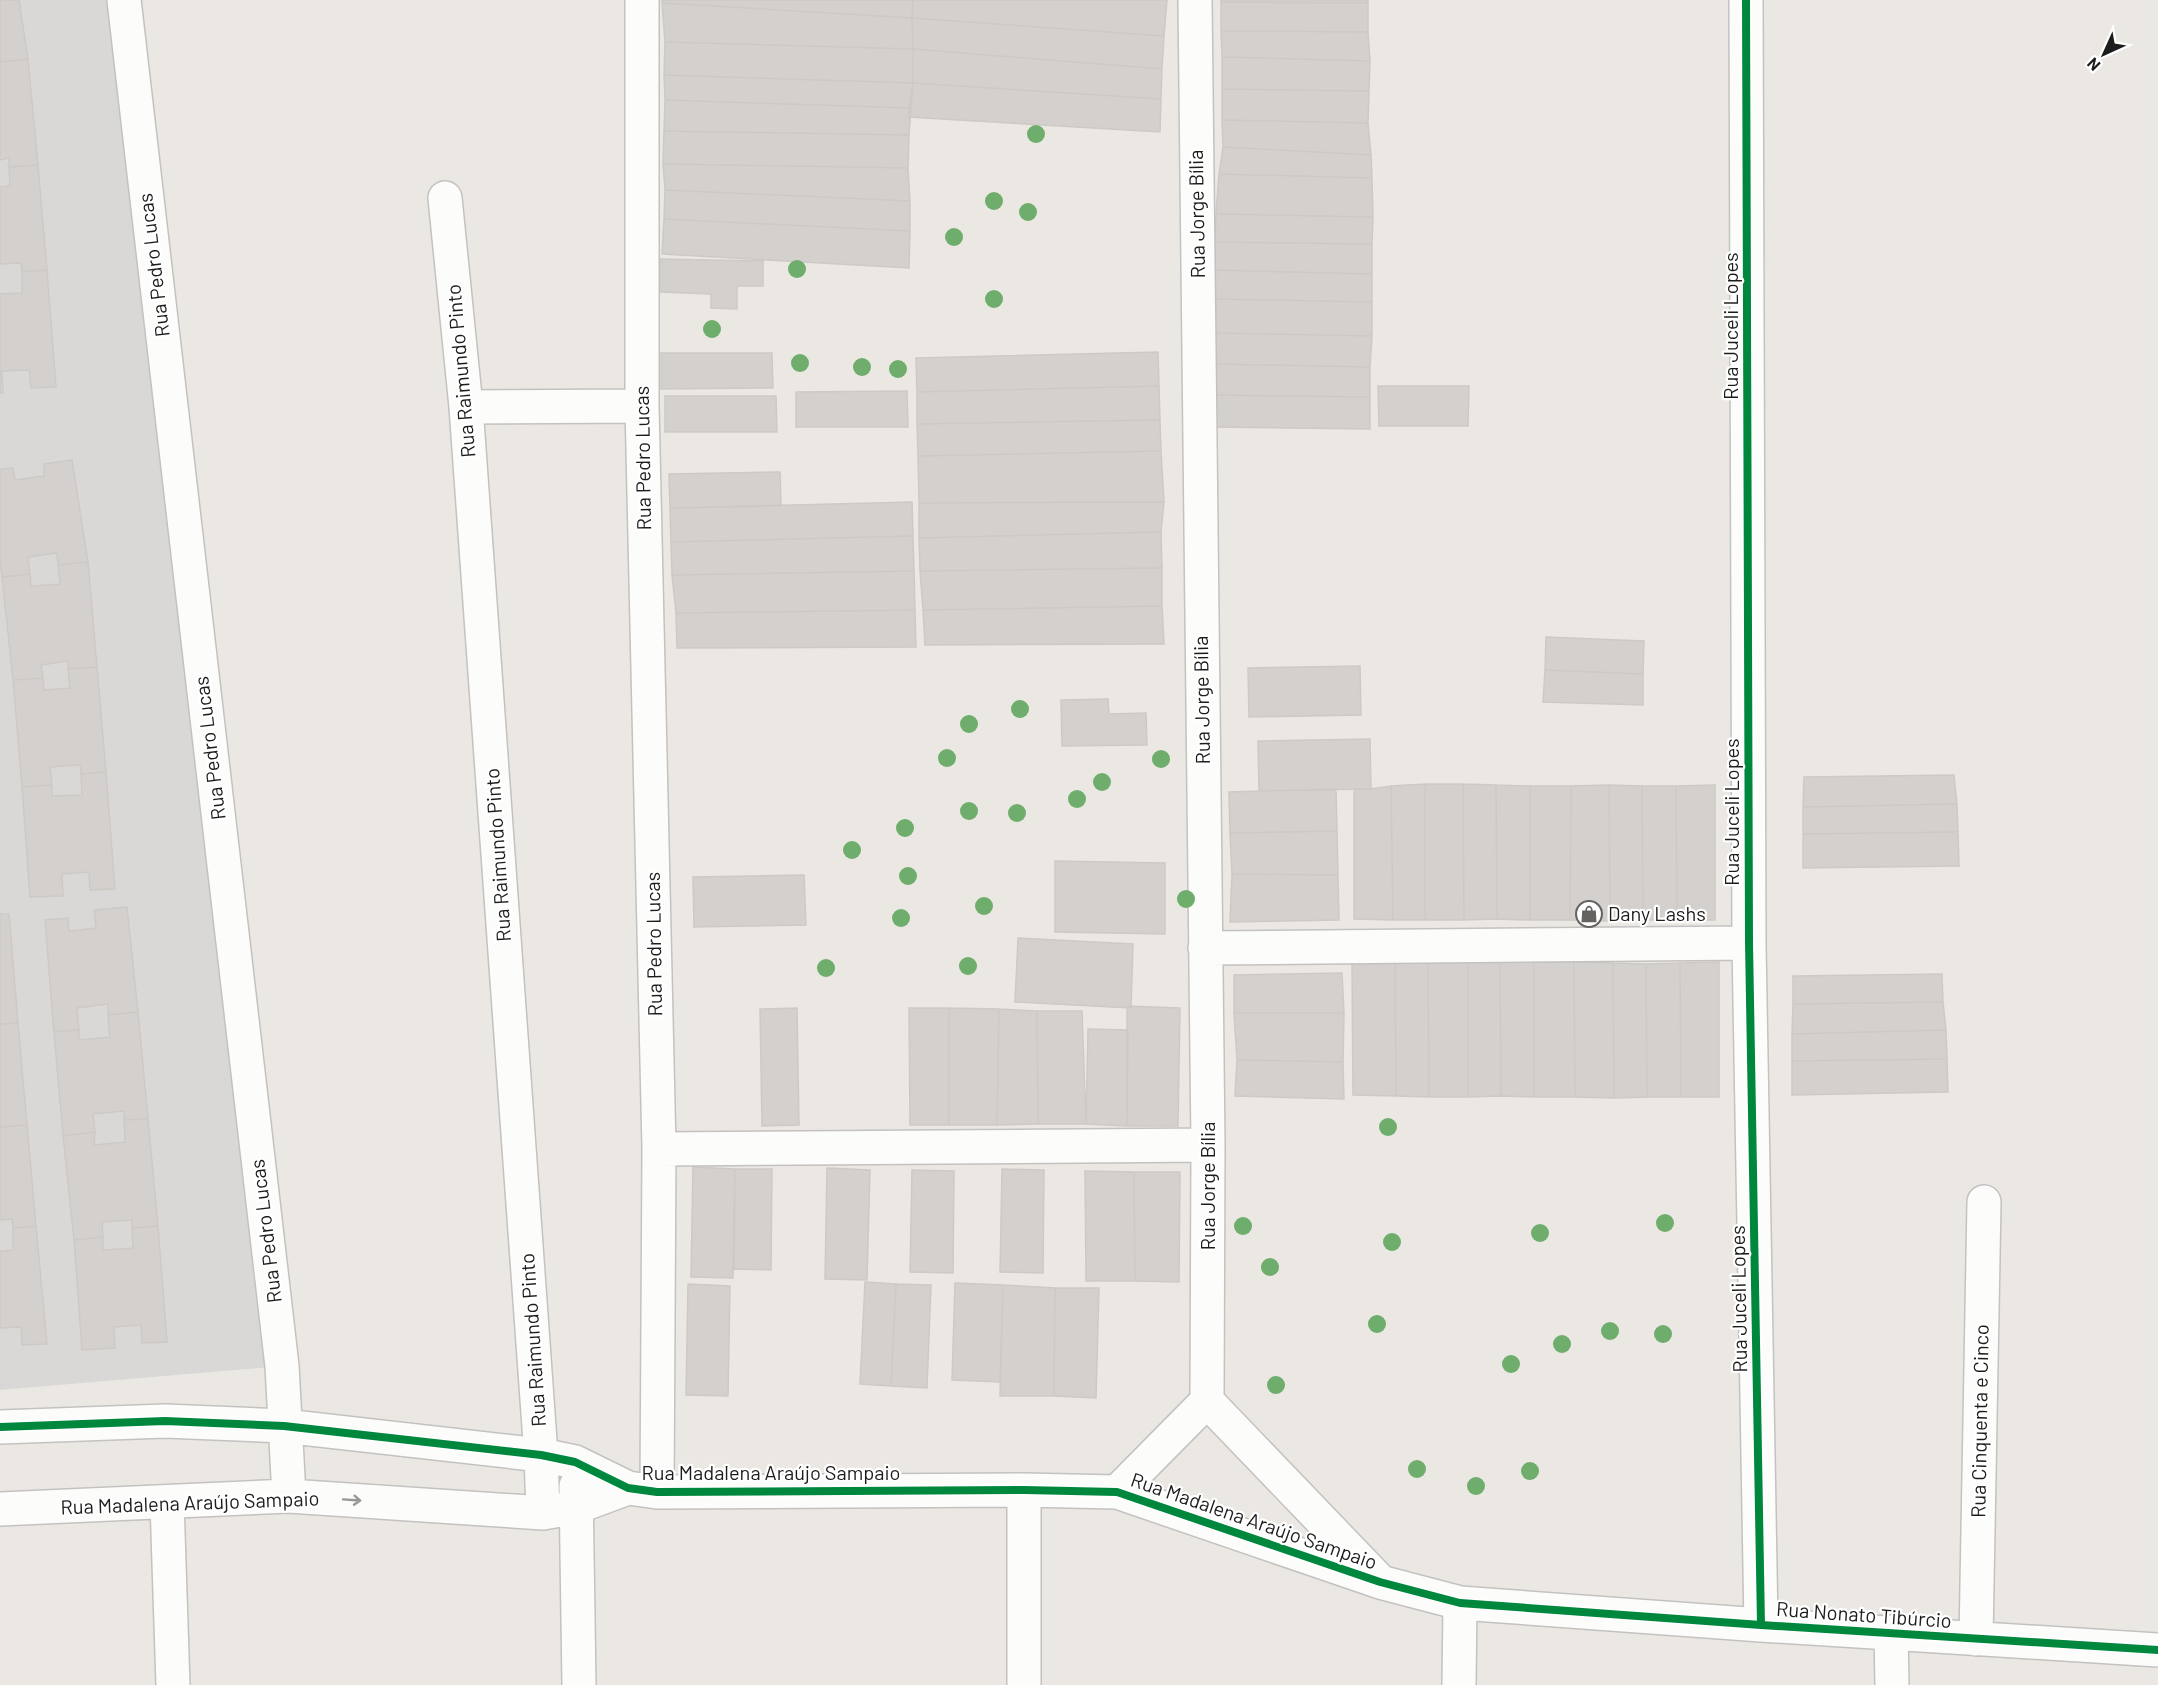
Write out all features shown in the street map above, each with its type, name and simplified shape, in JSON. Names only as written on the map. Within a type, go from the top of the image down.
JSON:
[{"type":"street","name":"Rua Pedro Lucas","points":[[124,0],[282,1366],[289,1496]]},
{"type":"street","name":"Rua Pedro Lucas","points":[[642,0],[642,406],[659,1149],[642,1490]]},
{"type":"street","name":"Rua Jorge Bília","points":[[1195,0],[1209,1145],[1207,1401]]},
{"type":"street","name":"Rua Juceli Lopes","points":[[1746,0],[1749,943],[1761,1625]]},
{"type":"street","name":"Rua Raimundo Pinto","points":[[445,198],[466,407],[541,1455],[543,1513]]},
{"type":"street","points":[[466,407],[642,406]]},
{"type":"street","points":[[1205,948],[1749,943]]},
{"type":"street","points":[[659,1149],[1209,1145]]},
{"type":"street","name":"Rua Cinquenta e Cinco","points":[[1976,1639],[1984,1202]]},
{"type":"street","name":"Rua Madalena Araújo Sampaio","points":[[1118,1492],[1207,1401],[1380,1582]]},
{"type":"street","name":"Rua Madalena Araújo Sampaio","points":[[0,1427],[165,1421],[284,1426],[541,1455],[575,1462],[642,1490]]},
{"type":"street","points":[[575,1462],[579,1685]]},
{"type":"street","name":"Rua Madalena Araújo Sampaio","points":[[0,1509],[289,1496],[543,1513],[577,1507],[642,1490],[1118,1492],[1380,1582],[1461,1603]]},
{"type":"street","points":[[1024,1490],[1024,1685]]},
{"type":"street","points":[[168,1502],[173,1685]]},
{"type":"street","points":[[1460,1685],[1461,1603]]},
{"type":"street","name":"Rua Nonato Tibúrcio","points":[[1461,1603],[2158,1650]]},
{"type":"street","points":[[1891,1632],[1892,1685]]},
{"type":"shaded area","points":[[0,0],[124,0],[282,1366],[0,1390]]},
{"type":"building","points":[[0,0],[19,0],[28,59],[0,62]]},
{"type":"building","points":[[662,0],[913,0],[912,18],[662,3]]},
{"type":"building","points":[[913,0],[1167,0],[1164,36],[912,18]]},
{"type":"building","points":[[1221,0],[1368,0],[1368,3],[1221,2]]},
{"type":"building","points":[[1221,2],[1368,3],[1368,32],[1221,31]]},
{"type":"building","points":[[662,3],[912,18],[913,49],[665,42]]},
{"type":"building","points":[[912,18],[1164,36],[1162,69],[913,49]]},
{"type":"building","points":[[1221,31],[1368,32],[1370,61],[1222,57]]},
{"type":"building","points":[[665,42],[913,49],[913,83],[664,75]]},
{"type":"building","points":[[913,49],[1162,69],[1161,99],[913,83]]},
{"type":"building","points":[[1222,57],[1370,61],[1369,91],[1222,89]]},
{"type":"building","points":[[28,59],[38,165],[9,167],[9,158],[0,160],[0,62]]},
{"type":"building","points":[[664,75],[913,83],[911,108],[665,100]]},
{"type":"building","points":[[913,83],[1161,99],[1160,132],[908,117]]},
{"type":"building","points":[[1222,89],[1369,91],[1368,123],[1222,120]]},
{"type":"building","points":[[665,100],[911,108],[909,135],[664,131]]},
{"type":"building","points":[[1222,120],[1368,123],[1371,155],[1223,147]]},
{"type":"building","points":[[664,131],[909,135],[908,168],[663,164]]},
{"type":"building","points":[[1223,147],[1371,155],[1372,178],[1219,174]]},
{"type":"building","points":[[663,164],[908,168],[910,201],[665,190]]},
{"type":"building","points":[[38,165],[47,270],[22,272],[21,263],[0,264],[0,187],[10,186],[9,167]]},
{"type":"building","points":[[1219,174],[1372,178],[1373,217],[1216,214]]},
{"type":"building","points":[[665,190],[910,201],[910,231],[664,219]]},
{"type":"building","points":[[1216,214],[1373,217],[1372,244],[1215,242]]},
{"type":"building","points":[[664,219],[910,231],[909,268],[662,254]]},
{"type":"building","points":[[1215,242],[1372,244],[1372,274],[1215,270]]},
{"type":"building","points":[[660,259],[763,261],[763,286],[737,286],[737,309],[711,308],[711,294],[660,292]]},
{"type":"building","points":[[47,270],[56,387],[31,388],[29,370],[2,371],[3,393],[0,393],[0,294],[22,293],[22,272]]},
{"type":"building","points":[[1215,270],[1372,274],[1372,302],[1214,299]]},
{"type":"building","points":[[1214,299],[1372,302],[1372,336],[1214,333]]},
{"type":"building","points":[[1214,333],[1372,336],[1370,367],[1213,364]]},
{"type":"building","points":[[1158,352],[1159,386],[917,392],[916,358]]},
{"type":"building","points":[[661,353],[772,353],[773,388],[661,389]]},
{"type":"building","points":[[1213,364],[1370,367],[1370,397],[1213,395]]},
{"type":"building","points":[[1159,386],[1160,420],[917,424],[917,392]]},
{"type":"building","points":[[1378,386],[1469,386],[1468,426],[1379,426]]},
{"type":"building","points":[[907,391],[908,427],[796,427],[796,392]]},
{"type":"building","points":[[1213,395],[1370,397],[1370,429],[1213,427]]},
{"type":"building","points":[[665,396],[776,396],[777,432],[665,432]]},
{"type":"building","points":[[1160,420],[1161,451],[918,456],[917,424]]},
{"type":"building","points":[[1161,451],[1164,502],[919,503],[918,456]]},
{"type":"building","points":[[72,460],[88,562],[58,565],[57,553],[28,557],[30,574],[2,577],[0,469],[13,468],[15,480],[44,476],[44,464]]},
{"type":"building","points":[[780,472],[781,506],[670,508],[669,474]]},
{"type":"building","points":[[912,502],[913,536],[671,542],[670,508]]},
{"type":"building","points":[[1164,502],[1161,532],[919,538],[919,503]]},
{"type":"building","points":[[1161,532],[1162,568],[920,571],[919,538]]},
{"type":"building","points":[[913,536],[914,571],[672,575],[671,542]]},
{"type":"building","points":[[88,562],[97,667],[68,669],[68,661],[41,665],[43,678],[13,680],[2,577],[30,574],[31,586],[60,584],[58,565]]},
{"type":"building","points":[[1162,568],[1162,606],[923,610],[920,571]]},
{"type":"building","points":[[914,571],[915,610],[676,613],[672,575]]},
{"type":"building","points":[[1162,606],[1164,644],[925,645],[923,610]]},
{"type":"building","points":[[915,610],[916,647],[677,648],[676,613]]},
{"type":"building","points":[[1546,637],[1644,641],[1643,674],[1545,670]]},
{"type":"building","points":[[1360,666],[1361,715],[1249,717],[1248,668]]},
{"type":"building","points":[[97,667],[106,772],[81,774],[80,765],[50,767],[52,785],[22,787],[13,680],[43,678],[44,690],[70,688],[68,669]]},
{"type":"building","points":[[1545,670],[1643,674],[1643,705],[1543,702]]},
{"type":"building","points":[[1108,699],[1109,714],[1146,713],[1147,745],[1062,746],[1061,700]]},
{"type":"building","points":[[1370,739],[1371,789],[1259,791],[1258,741]]},
{"type":"building","points":[[106,772],[115,889],[90,890],[89,872],[62,874],[63,896],[30,897],[22,787],[52,785],[52,796],[82,795],[81,774]]},
{"type":"building","points":[[1954,775],[1957,804],[1803,807],[1804,777]]},
{"type":"building","points":[[1425,784],[1463,784],[1464,920],[1425,920]]},
{"type":"building","points":[[1425,784],[1425,920],[1393,920],[1391,786]]},
{"type":"building","points":[[1463,784],[1496,785],[1497,919],[1464,920]]},
{"type":"building","points":[[1496,785],[1530,786],[1530,920],[1497,919]]},
{"type":"building","points":[[1609,785],[1642,786],[1643,920],[1610,921]]},
{"type":"building","points":[[1609,785],[1610,921],[1570,920],[1571,786]]},
{"type":"building","points":[[1715,785],[1715,920],[1677,920],[1676,786]]},
{"type":"building","points":[[1391,786],[1393,920],[1354,919],[1354,789]]},
{"type":"building","points":[[1530,786],[1571,786],[1570,920],[1530,920]]},
{"type":"building","points":[[1642,786],[1676,786],[1677,920],[1643,920]]},
{"type":"building","points":[[1336,789],[1337,831],[1230,833],[1229,792]]},
{"type":"building","points":[[1957,804],[1958,832],[1803,834],[1803,807]]},
{"type":"building","points":[[1337,831],[1338,875],[1232,874],[1230,833]]},
{"type":"building","points":[[1958,832],[1959,866],[1803,868],[1803,834]]},
{"type":"building","points":[[1055,861],[1165,863],[1165,934],[1055,932]]},
{"type":"building","points":[[1232,874],[1338,875],[1339,920],[1230,922]]},
{"type":"building","points":[[804,875],[806,925],[694,927],[693,877]]},
{"type":"building","points":[[127,907],[138,1012],[108,1015],[108,1004],[77,1008],[79,1030],[54,1032],[45,920],[68,918],[69,931],[96,928],[94,910]]},
{"type":"building","points":[[0,914],[9,914],[18,1023],[0,1024]]},
{"type":"building","points":[[1018,938],[1133,944],[1131,1008],[1015,1002]]},
{"type":"building","points":[[1428,961],[1468,961],[1468,1097],[1429,1097]]},
{"type":"building","points":[[1428,961],[1429,1097],[1396,1096],[1395,963]]},
{"type":"building","points":[[1468,961],[1500,962],[1501,1096],[1468,1097]]},
{"type":"building","points":[[1500,962],[1534,962],[1534,1097],[1501,1096]]},
{"type":"building","points":[[1534,962],[1574,962],[1575,1097],[1534,1097]]},
{"type":"building","points":[[1574,962],[1613,963],[1614,1098],[1575,1097]]},
{"type":"building","points":[[1719,962],[1719,1097],[1681,1097],[1680,963]]},
{"type":"building","points":[[1352,963],[1395,963],[1396,1096],[1353,1095]]},
{"type":"building","points":[[1613,963],[1646,964],[1647,1097],[1614,1098]]},
{"type":"building","points":[[1680,963],[1681,1097],[1647,1097],[1646,964]]},
{"type":"building","points":[[1342,973],[1344,1013],[1234,1013],[1234,975]]},
{"type":"building","points":[[1942,974],[1943,1002],[1793,1004],[1793,976]]},
{"type":"building","points":[[1943,1002],[1946,1030],[1792,1034],[1793,1004]]},
{"type":"building","points":[[1127,1006],[1180,1008],[1178,1126],[1127,1126]]},
{"type":"building","points":[[797,1008],[799,1125],[762,1126],[760,1009]]},
{"type":"building","points":[[909,1008],[949,1008],[949,1125],[910,1125]]},
{"type":"building","points":[[949,1008],[999,1009],[997,1125],[949,1125]]},
{"type":"building","points":[[999,1009],[1037,1011],[1038,1124],[997,1125]]},
{"type":"building","points":[[1037,1011],[1082,1011],[1086,1124],[1038,1124]]},
{"type":"building","points":[[138,1012],[148,1119],[124,1120],[124,1111],[93,1114],[95,1132],[63,1136],[54,1032],[79,1030],[79,1040],[110,1037],[108,1015]]},
{"type":"building","points":[[1234,1013],[1344,1013],[1343,1062],[1237,1060]]},
{"type":"building","points":[[18,1023],[27,1125],[0,1127],[0,1024]]},
{"type":"building","points":[[1088,1029],[1128,1030],[1127,1126],[1086,1124]]},
{"type":"building","points":[[1946,1030],[1947,1059],[1792,1061],[1792,1034]]},
{"type":"building","points":[[1947,1059],[1948,1092],[1792,1095],[1792,1061]]},
{"type":"building","points":[[1237,1060],[1343,1062],[1344,1099],[1235,1096]]},
{"type":"building","points":[[148,1119],[158,1226],[132,1228],[132,1220],[102,1222],[103,1237],[74,1240],[63,1136],[95,1132],[94,1145],[125,1142],[124,1120]]},
{"type":"building","points":[[27,1125],[36,1226],[13,1228],[12,1219],[0,1220],[0,1127]]},
{"type":"building","points":[[693,1167],[735,1169],[733,1278],[691,1277]]},
{"type":"building","points":[[827,1168],[870,1170],[867,1280],[825,1279]]},
{"type":"building","points":[[735,1169],[772,1169],[771,1270],[734,1269]]},
{"type":"building","points":[[1002,1169],[1044,1170],[1043,1273],[1000,1272]]},
{"type":"building","points":[[912,1170],[954,1171],[953,1273],[910,1272]]},
{"type":"building","points":[[1085,1171],[1134,1172],[1135,1281],[1086,1281]]},
{"type":"building","points":[[1134,1172],[1180,1172],[1179,1282],[1135,1281]]},
{"type":"building","points":[[36,1226],[47,1344],[22,1345],[21,1327],[0,1328],[0,1251],[13,1250],[13,1228]]},
{"type":"building","points":[[158,1226],[167,1342],[142,1343],[141,1325],[114,1327],[115,1348],[82,1350],[74,1240],[103,1237],[103,1250],[133,1248],[132,1228]]},
{"type":"building","points":[[865,1282],[896,1284],[891,1386],[860,1384]]},
{"type":"building","points":[[955,1283],[1003,1285],[1000,1382],[952,1380]]},
{"type":"building","points":[[688,1284],[730,1286],[728,1396],[686,1395]]},
{"type":"building","points":[[896,1284],[931,1285],[927,1388],[891,1386]]},
{"type":"building","points":[[1003,1285],[1055,1288],[1054,1396],[1000,1396]]},
{"type":"building","points":[[1055,1288],[1099,1288],[1096,1398],[1054,1396]]},
{"type":"cycle path","points":[[1746,0],[1749,943],[1761,1625]]},
{"type":"cycle path","points":[[0,1427],[165,1421],[284,1426],[541,1455],[575,1462],[628,1488],[657,1492],[1024,1490],[1117,1492],[1380,1582],[1460,1603],[2158,1650]]},
{"type":"place","name":"Dany Lashs","points":[[1589,914]]}]
